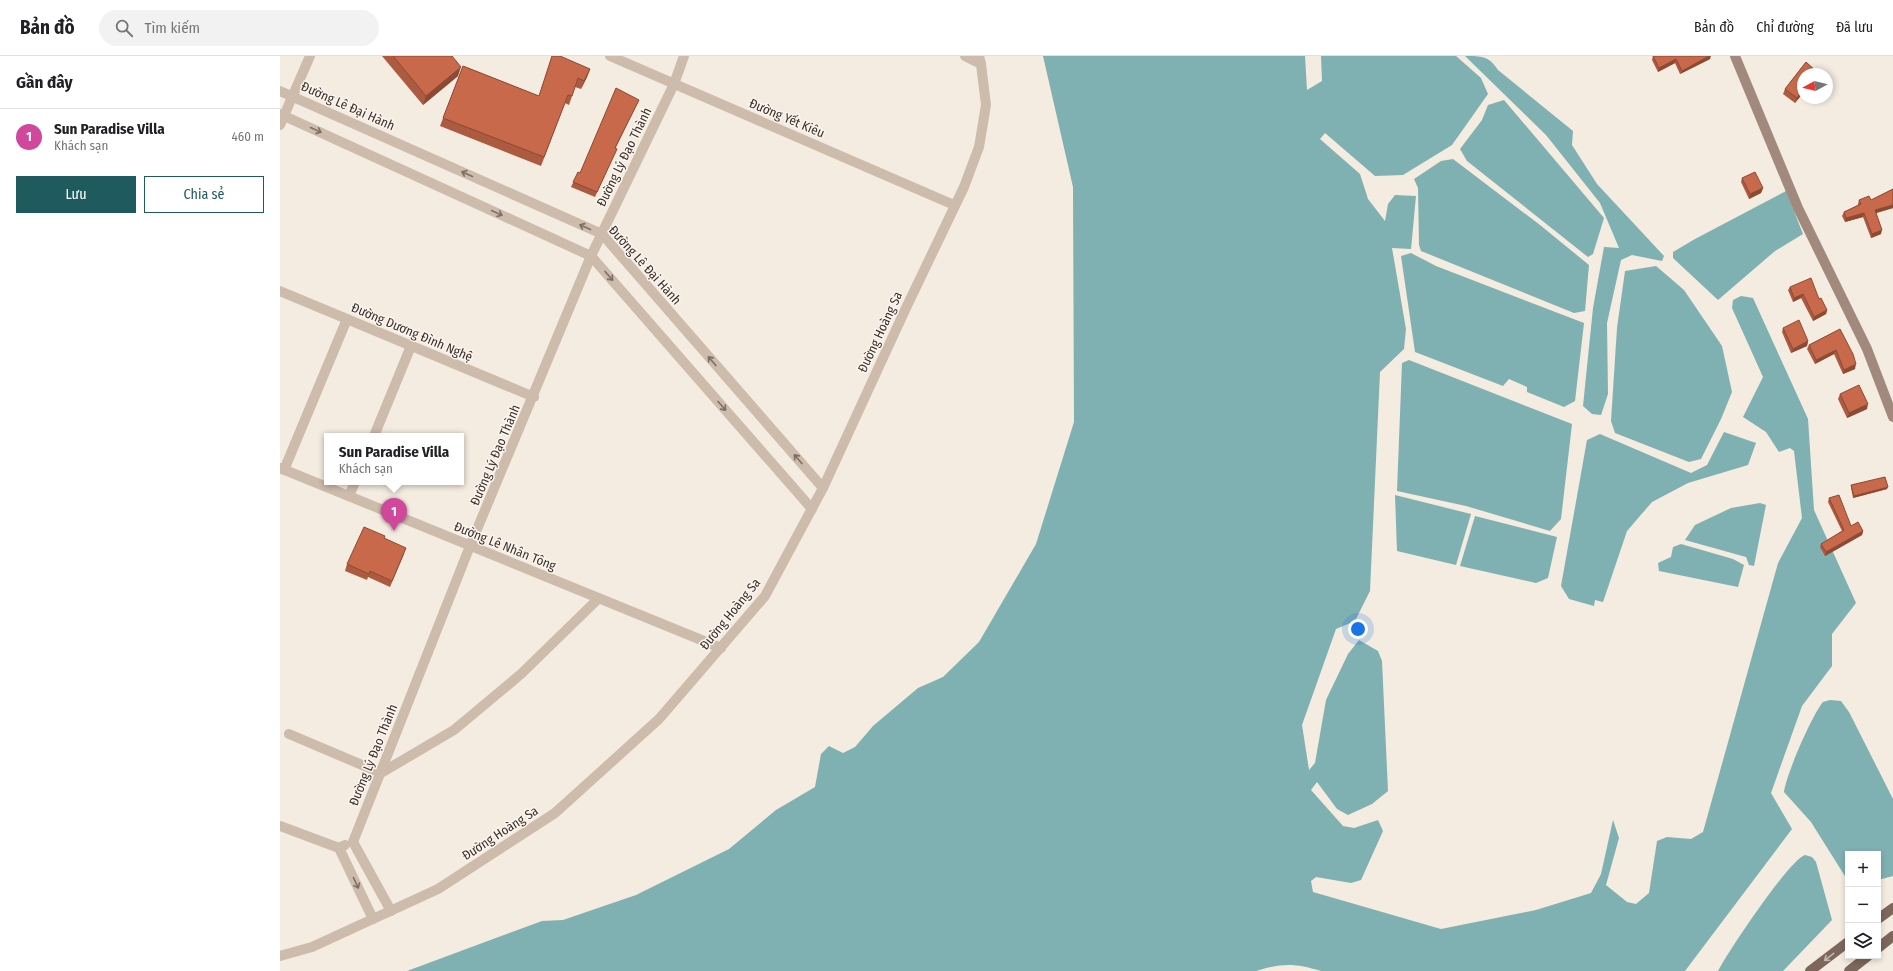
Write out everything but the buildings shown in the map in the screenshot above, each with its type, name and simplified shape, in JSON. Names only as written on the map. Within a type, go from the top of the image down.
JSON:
[{"type":"main road","points":[[1881,917],[1893,908]]},
{"type":"main road","points":[[1881,946],[1893,936]]},
{"type":"main road","points":[[1810,971],[1845,944]]},
{"type":"main road","points":[[1849,971],[1864,959]]},
{"type":"street","points":[[310,56],[281,118],[592,256],[812,509]]},
{"type":"street","name":"Đường Yết Kiêu","points":[[610,56],[954,205]]},
{"type":"street","points":[[674,84],[684,56]]},
{"type":"street","points":[[965,56],[980,60]]},
{"type":"street","points":[[1735,56],[1798,208],[1867,349],[1893,417]]},
{"type":"street","name":"Đường Hoàng Sa","points":[[280,956],[312,947],[438,889],[555,813],[659,719],[765,596],[823,488],[954,205],[964,187],[980,147],[986,105],[980,60]]},
{"type":"street","name":"Đường Lý Đạo Thành","points":[[353,842],[470,546],[534,397],[592,256],[674,84]]},
{"type":"street","name":"Đường Lê Đại Hành","points":[[280,91],[602,234],[823,488]]},
{"type":"street","name":"Đường Dương Đình Nghệ","points":[[280,292],[534,397]]},
{"type":"street","points":[[282,469],[347,319]]},
{"type":"street","points":[[375,433],[411,346]]},
{"type":"street","name":"Đường Lê Nhân Tông","points":[[282,469],[721,648]]},
{"type":"street","points":[[349,496],[353,485]]},
{"type":"street","points":[[290,734],[381,773],[454,730],[521,674],[599,598]]},
{"type":"street","points":[[280,826],[339,848],[353,842],[391,911]]},
{"type":"street","points":[[339,848],[373,919]]},
{"type":"water","points":[[1043,56],[1305,56],[1307,90],[1322,81],[1321,56],[1456,56],[1481,78],[1488,94],[1452,145],[1403,175],[1375,176],[1325,133],[1320,139],[1360,174],[1368,199],[1385,221],[1388,204],[1395,195],[1416,196],[1411,249],[1392,248],[1406,329],[1404,349],[1380,372],[1370,591],[1355,621],[1336,629],[1302,725],[1309,770],[1315,763],[1326,700],[1348,654],[1359,640],[1378,651],[1382,661],[1388,791],[1372,804],[1348,815],[1337,809],[1317,782],[1311,790],[1343,826],[1354,828],[1378,820],[1383,831],[1361,880],[1351,883],[1316,877],[1311,881],[1313,892],[1441,929],[1536,910],[1591,893],[1601,874],[1613,820],[1619,838],[1606,885],[1627,902],[1636,904],[1649,893],[1657,841],[1667,837],[1691,839],[1703,832],[1778,563],[1802,518],[1794,451],[1790,448],[1779,452],[1766,432],[1743,417],[1763,377],[1732,308],[1733,300],[1741,296],[1753,298],[1808,419],[1814,510],[1856,603],[1832,634],[1832,666],[1802,706],[1771,793],[1792,829],[1685,971],[1321,971],[1304,966],[1281,965],[1256,971],[407,971],[542,921],[563,920],[636,895],[729,849],[776,810],[815,787],[821,754],[829,746],[843,753],[855,747],[873,726],[918,688],[943,677],[979,642],[1036,544],[1074,422],[1073,187]]},
{"type":"water","points":[[1465,56],[1476,56],[1488,59],[1498,70],[1573,131],[1572,145],[1597,184],[1664,256],[1662,261],[1632,255],[1621,260],[1607,323],[1608,394],[1601,415],[1592,414],[1583,406],[1593,308],[1604,247],[1619,248],[1600,203],[1546,135]]},
{"type":"water","points":[[1504,100],[1604,218],[1593,254],[1588,257],[1467,161],[1460,149],[1482,120],[1488,105]]},
{"type":"water","points":[[1453,159],[1540,225],[1589,265],[1585,311],[1574,313],[1421,251],[1419,245],[1418,188],[1414,179],[1441,161]]},
{"type":"water","points":[[1786,191],[1803,234],[1775,251],[1718,300],[1673,258],[1673,252]]},
{"type":"water","points":[[1411,253],[1436,266],[1584,323],[1575,401],[1564,407],[1527,392],[1527,387],[1509,379],[1503,386],[1415,352],[1401,256]]},
{"type":"water","points":[[1656,266],[1684,290],[1722,346],[1732,392],[1721,419],[1701,459],[1689,462],[1615,433],[1611,421],[1617,328],[1625,271]]},
{"type":"water","points":[[1409,360],[1572,424],[1561,519],[1550,531],[1466,506],[1397,491],[1402,363]]},
{"type":"water","points":[[1724,432],[1756,443],[1748,465],[1688,483],[1652,502],[1627,531],[1603,602],[1595,600],[1594,606],[1569,599],[1561,586],[1587,440],[1600,434],[1691,473],[1707,465]]},
{"type":"water","points":[[1395,495],[1471,514],[1456,565],[1397,551]]},
{"type":"water","points":[[1760,503],[1766,505],[1754,566],[1749,565],[1746,557],[1685,540],[1695,525],[1731,508]]},
{"type":"water","points":[[1475,516],[1557,537],[1548,578],[1536,583],[1460,566]]},
{"type":"water","points":[[1681,544],[1733,559],[1744,565],[1738,587],[1659,571],[1658,563],[1671,557],[1673,547]]},
{"type":"water","points":[[1830,700],[1841,701],[1849,712],[1893,799],[1893,876],[1881,879],[1881,851],[1845,851],[1845,876],[1811,822],[1784,792],[1794,759],[1806,732],[1823,702]]},
{"type":"water","points":[[1805,855],[1812,857],[1816,862],[1832,920],[1783,971],[1718,971],[1733,946],[1773,889],[1797,860]]},
{"type":"place","name":"Sun Paradise Villa","points":[[394,531]]}]
